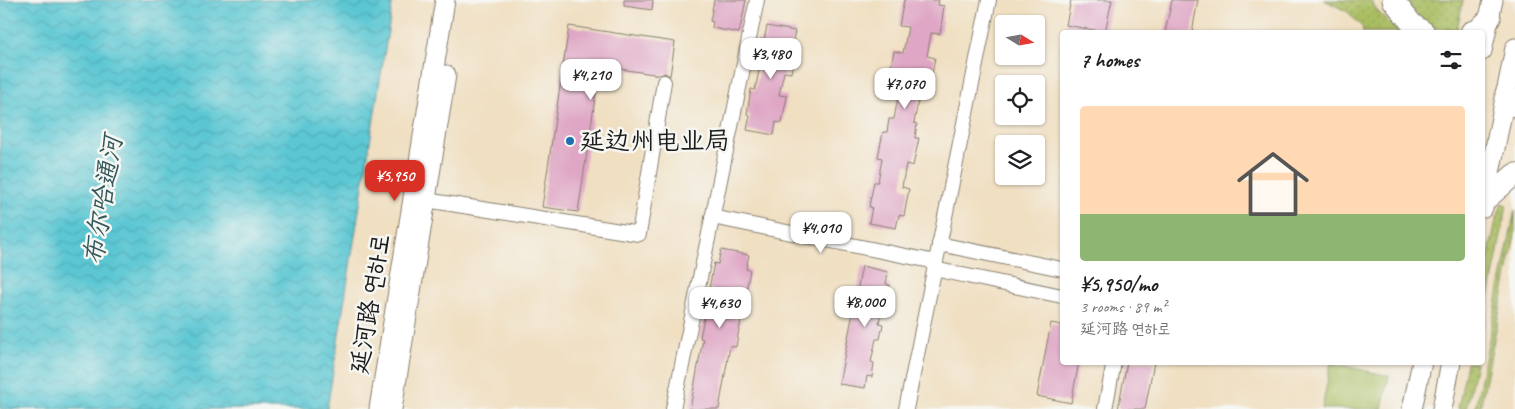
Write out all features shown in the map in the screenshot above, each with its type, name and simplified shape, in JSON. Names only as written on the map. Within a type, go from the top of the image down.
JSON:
[{"type":"highway","points":[[1383,0],[1400,25],[1406,30]]},
{"type":"highway","points":[[1393,0],[1412,24],[1421,30]]},
{"type":"highway","points":[[1478,30],[1491,9]]},
{"type":"highway","points":[[1485,203],[1515,174]]},
{"type":"main road","name":"延河路 연하로","points":[[379,409],[445,0]]},
{"type":"main road","name":"延河路 연하로","points":[[392,409],[458,0]]},
{"type":"main road","points":[[1485,37],[1491,9]]},
{"type":"main road","points":[[1485,197],[1510,99],[1515,48]]},
{"type":"main road","points":[[1412,409],[1421,365]]},
{"type":"main road","points":[[1442,409],[1451,365]]},
{"type":"street","points":[[673,409],[757,0]]},
{"type":"street","points":[[906,409],[989,0]]},
{"type":"street","points":[[426,200],[639,234],[664,82]]},
{"type":"street","points":[[712,217],[1060,296]]},
{"type":"street","points":[[939,244],[1060,269]]},
{"type":"street","points":[[1105,409],[1113,365]]},
{"type":"green space","points":[[1324,0],[1370,0],[1378,12],[1397,30],[1362,30],[1363,28],[1348,12]]},
{"type":"green space","points":[[1405,0],[1463,0],[1457,29],[1439,29],[1427,23]]},
{"type":"green space","points":[[1502,203],[1507,205],[1485,318],[1485,275],[1495,224]]},
{"type":"green space","points":[[1515,210],[1515,234],[1480,409],[1475,409]]},
{"type":"green space","points":[[1331,365],[1340,365],[1389,376],[1382,409],[1322,409]]},
{"type":"green space","points":[[1467,365],[1476,365],[1466,409],[1458,409]]},
{"type":"water","name":"布尔哈通河","points":[[0,0],[393,0],[327,409],[0,409]]},
{"type":"building","points":[[624,0],[653,0],[652,10],[624,6]]},
{"type":"building","points":[[714,0],[746,0],[739,33],[712,28],[713,22],[710,21]]},
{"type":"building","points":[[904,0],[939,0],[938,5],[944,6],[940,34],[931,33],[927,56],[935,58],[930,85],[923,83],[919,96],[914,123],[917,124],[915,138],[919,138],[913,166],[906,164],[902,187],[909,189],[904,216],[899,215],[896,228],[869,223],[872,207],[869,207],[874,182],[878,182],[882,158],[878,157],[883,132],[887,132],[889,119],[894,119],[899,92],[896,91],[899,77],[889,76],[894,51],[903,53],[908,27],[899,26]]},
{"type":"building","points":[[1071,0],[1112,0],[1105,30],[1066,25]]},
{"type":"building","points":[[1172,0],[1198,0],[1192,30],[1165,30]]},
{"type":"building","name":"延边州电业局","points":[[569,26],[675,42],[670,76],[665,73],[660,75],[600,66],[578,212],[542,207]]},
{"type":"building","points":[[767,26],[795,31],[792,45],[796,46],[791,73],[784,72],[779,95],[787,96],[782,123],[776,122],[774,135],[747,130],[750,115],[747,114],[751,89],[755,90],[760,66],[756,65],[760,39],[764,40]]},
{"type":"building","points":[[721,250],[749,255],[746,269],[750,270],[745,297],[737,296],[733,319],[741,320],[736,347],[730,346],[719,409],[690,409],[703,339],[700,338],[705,313],[709,314],[713,290],[709,289],[714,263],[718,264]]},
{"type":"building","points":[[862,266],[888,272],[886,284],[890,285],[887,299],[883,299],[879,323],[883,324],[880,339],[876,339],[871,362],[874,363],[872,377],[867,376],[865,388],[839,384]]},
{"type":"building","points":[[1051,323],[1060,325],[1060,365],[1078,365],[1071,403],[1037,396]]},
{"type":"building","points":[[1126,365],[1153,365],[1145,409],[1118,409]]},
{"type":"place","name":"延边州电业局","points":[[570,141]]}]
